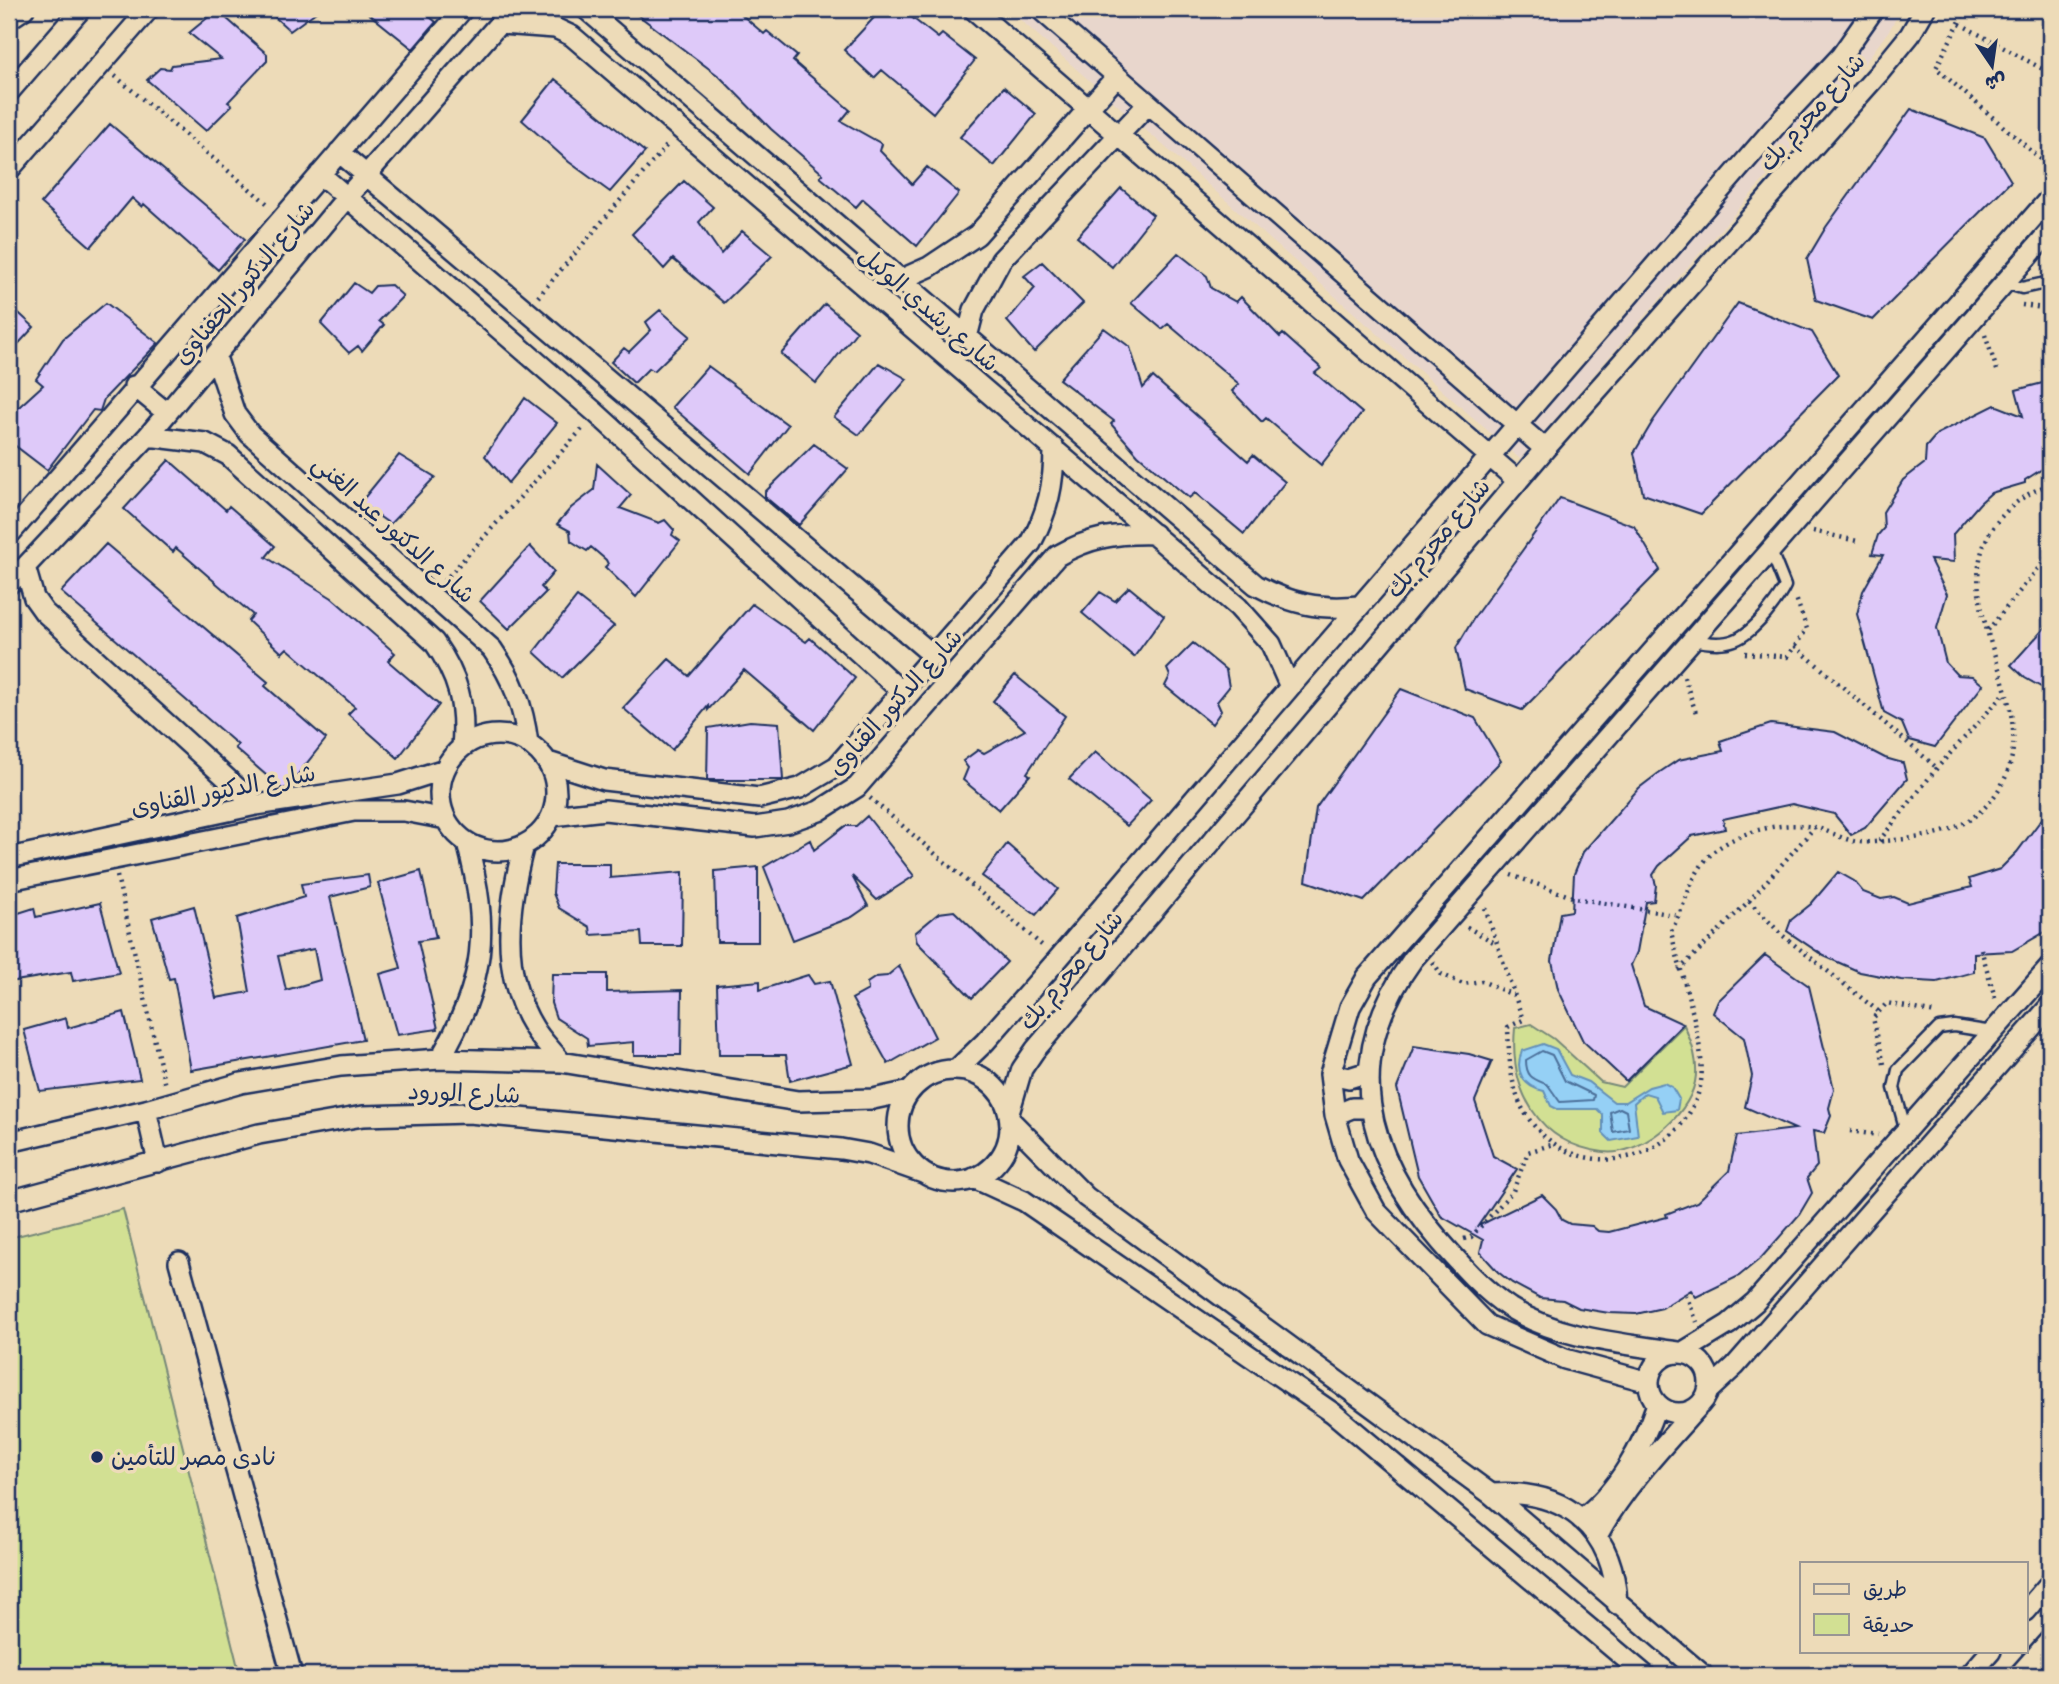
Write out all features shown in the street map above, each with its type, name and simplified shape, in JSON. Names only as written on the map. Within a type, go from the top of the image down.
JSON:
[{"type":"street","points":[[9,19],[24,9]]},
{"type":"street","points":[[9,92],[81,9]]},
{"type":"street","points":[[12,161],[149,9]]},
{"type":"street","name":"شارع الدكتور الحفناوى","points":[[9,535],[134,386],[463,9]]},
{"type":"street","name":"شارع الدكتور الحفناوى","points":[[9,584],[148,436],[347,197],[512,9]]},
{"type":"street","name":"شارع رشدي الوكيل","points":[[586,9],[1256,585],[1281,598],[1307,606],[1333,609],[1359,607]]},
{"type":"street","points":[[972,9],[1518,481]]},
{"type":"street","points":[[1040,9],[1545,449]]},
{"type":"street","name":"شارع محرم بك","points":[[956,1070],[985,1042],[1058,959],[1518,423],[1781,120],[1841,56],[1874,9]]},
{"type":"street","name":"شارع محرم بك","points":[[1010,1116],[1017,1080],[1035,1050],[1545,449],[1879,73],[1910,35],[1925,9]]},
{"type":"street","name":"شارع رشدي الوكيل","points":[[499,24],[555,27],[572,36],[1237,607],[1271,645],[1290,687]]},
{"type":"street","points":[[9,78],[33,64]]},
{"type":"street","points":[[902,279],[929,267],[977,235],[1117,76]]},
{"type":"street","points":[[967,337],[978,301],[1001,261],[1148,104]]},
{"type":"street","points":[[339,152],[934,656]]},
{"type":"street","points":[[320,174],[596,413],[902,692]]},
{"type":"street","points":[[1649,1382],[1565,1359],[1487,1325],[1376,1211],[1348,1160],[1335,1115],[1330,1074],[1350,1007],[1367,977],[2050,198]]},
{"type":"street","points":[[2050,231],[1437,932],[1395,984],[1381,1012],[1372,1042],[1368,1072],[1370,1108],[1394,1179],[1417,1214],[1474,1279],[1510,1308],[1552,1328],[1597,1340],[1680,1352],[1695,1356],[1710,1377],[1705,1397],[1686,1412],[1670,1412],[1657,1404],[1649,1382],[1653,1367],[1664,1357],[1680,1352],[1729,1324],[1755,1302],[2050,967]]},
{"type":"street","name":"شارع الدكتور عبد الغني","points":[[216,357],[235,414],[250,434],[492,649],[511,677],[524,709],[528,743]]},
{"type":"street","points":[[134,386],[167,414]]},
{"type":"street","points":[[148,436],[205,443],[228,455],[434,642],[450,664],[461,690],[465,718],[462,747]]},
{"type":"street","name":"شارع الدكتور القناوى","points":[[548,762],[604,780],[759,798],[800,788],[837,766],[1031,543],[1047,513],[1054,481],[1054,448]]},
{"type":"street","name":"شارع الدكتور القناوى","points":[[552,816],[605,810],[755,827],[788,822],[819,811],[857,787],[1057,556],[1081,542],[1118,533],[1154,534]]},
{"type":"street","points":[[24,566],[34,598],[44,612],[256,805]]},
{"type":"street","points":[[1237,607],[1256,585]]},
{"type":"street","points":[[881,718],[903,736]]},
{"type":"street","points":[[494,734],[512,736],[528,743],[548,762],[556,789],[552,816],[541,833],[524,845],[505,850],[485,849],[467,842],[446,819],[441,801],[445,769],[462,747],[494,734]]},
{"type":"street","name":"شارع الدكتور القناوى","points":[[9,858],[256,805],[398,784],[445,769]]},
{"type":"street","name":"شارع الدكتور القناوى","points":[[9,880],[354,811],[404,811],[446,819]]},
{"type":"street","points":[[440,1059],[460,1023],[476,979],[482,934],[479,888],[467,842]]},
{"type":"street","points":[[524,845],[512,891],[509,938],[516,984],[534,1028],[561,1062]]},
{"type":"street","points":[[1597,1536],[1607,1518],[1705,1397],[2050,1006]]},
{"type":"street","name":"شارع الورود","points":[[9,1142],[146,1110],[240,1083],[341,1066],[440,1059],[561,1062],[798,1101],[860,1100],[910,1091]]},
{"type":"street","points":[[1010,1116],[1010,1132],[1002,1155],[995,1165],[974,1178],[948,1182],[923,1173],[905,1154],[900,1142],[899,1115],[910,1091],[930,1075],[956,1070],[990,1082],[998,1091],[1010,1116],[1086,1197],[1491,1494],[1703,1675]]},
{"type":"street","points":[[1330,1074],[1349,1078],[1368,1072]]},
{"type":"street","points":[[1335,1115],[1352,1108],[1370,1108]]},
{"type":"street","points":[[146,1110],[158,1162]]},
{"type":"street","name":"شارع الورود","points":[[9,1200],[259,1134],[363,1116],[469,1113],[841,1149],[869,1154],[923,1173]]},
{"type":"street","points":[[974,1178],[1024,1201],[1333,1413],[1645,1675]]},
{"type":"street","points":[[179,1262],[292,1675]]},
{"type":"street","points":[[1581,1519],[1595,1510],[1637,1453],[1657,1404]]},
{"type":"street","points":[[1491,1494],[1518,1492],[1544,1497],[1569,1508],[1597,1536],[1611,1562],[1617,1604]]},
{"type":"street","points":[[2028,1609],[2050,1583]]},
{"type":"street","points":[[2019,1675],[2050,1640]]},
{"type":"street","points":[[1970,1675],[1990,1652]]},
{"type":"lane","points":[[2004,283],[2022,288],[2050,282]]},
{"type":"lane","points":[[1692,640],[1722,643],[1747,635],[1781,596],[1785,586],[1771,551]]},
{"type":"lane","points":[[1906,1131],[1894,1088],[1898,1070],[1939,1028],[1997,1027]]},
{"type":"path","points":[[1966,9],[1936,68],[2050,167]]},
{"type":"path","points":[[1960,24],[2050,73]]},
{"type":"path","points":[[101,64],[283,217]]},
{"type":"path","points":[[526,312],[681,129]]},
{"type":"path","points":[[1978,314],[1997,370]]},
{"type":"path","points":[[431,595],[596,413]]},
{"type":"path","points":[[1478,886],[1523,1020],[1508,1027],[1511,1075],[1532,1123],[1554,1144],[1585,1157],[1615,1162],[1674,1134],[1689,1112],[1700,1087],[1702,1058],[1671,931],[1690,882],[1716,850],[1746,834],[1777,826],[1815,827],[1855,841],[1879,841],[1946,833],[1970,821],[1987,806],[2002,783],[2013,755],[2012,726],[2005,693],[1978,593],[1981,559],[1993,527],[2015,502],[2050,485]]},
{"type":"path","points":[[1792,527],[1857,541]]},
{"type":"path","points":[[1987,630],[2050,557]]},
{"type":"path","points":[[1795,646],[1937,768]]},
{"type":"path","points":[[1677,658],[1696,713]]},
{"type":"path","points":[[1879,841],[1937,768],[2005,693]]},
{"type":"path","points":[[857,787],[1058,959]]},
{"type":"path","points":[[1679,971],[1749,901],[1815,827]]},
{"type":"path","points":[[113,859],[169,1104]]},
{"type":"path","points":[[1492,869],[1575,898],[1679,916]]},
{"type":"path","points":[[1749,901],[1782,935],[1878,1011]]},
{"type":"path","points":[[1496,944],[1457,924],[1437,932],[1430,957],[1441,974],[1463,984],[1482,981],[1496,986],[1504,994],[1514,996]]},
{"type":"path","points":[[1981,949],[1997,1027]]},
{"type":"path","points":[[1444,1244],[1471,1237],[1513,1191],[1528,1152],[1554,1144]]},
{"type":"path","points":[[1686,1295],[1704,1339]]},
{"type":"shaded area","points":[[1008,9],[1901,9],[1890,29],[1859,71],[1520,459]]},
{"type":"green space","points":[[1531,1024],[1554,1039],[1601,1082],[1622,1087],[1684,1025],[1696,1067],[1691,1095],[1683,1108],[1660,1132],[1632,1148],[1603,1152],[1580,1147],[1545,1126],[1532,1110],[1523,1092],[1514,1051],[1515,1028]]},
{"type":"green space","name":"نادى مصر للتأمين","points":[[123,1209],[240,1675],[9,1675],[9,1238]]},
{"type":"water","points":[[1543,1044],[1556,1049],[1570,1075],[1588,1082],[1614,1102],[1625,1102],[1649,1087],[1664,1083],[1672,1087],[1679,1099],[1677,1110],[1663,1112],[1655,1096],[1645,1093],[1634,1103],[1638,1136],[1611,1141],[1603,1133],[1603,1115],[1597,1109],[1557,1109],[1551,1106],[1544,1091],[1531,1086],[1522,1077],[1519,1065],[1522,1051]]},
{"type":"building","points":[[266,9],[320,9],[290,31]]},
{"type":"building","points":[[363,9],[420,9],[436,22],[413,49]]},
{"type":"building","points":[[630,9],[735,9],[764,34],[767,31],[797,56],[793,61],[850,110],[841,121],[882,144],[880,151],[912,184],[927,167],[959,193],[917,246],[863,199],[856,207],[820,177],[823,174],[771,129],[720,77]]},
{"type":"building","points":[[882,9],[901,9],[938,38],[942,34],[975,60],[933,113],[882,70],[874,78],[844,50]]},
{"type":"building","points":[[217,10],[267,54],[267,61],[228,102],[232,105],[206,131],[147,80],[160,68],[170,69],[172,65],[221,59],[189,33]]},
{"type":"building","points":[[555,79],[645,152],[610,192],[569,162],[522,120]]},
{"type":"building","points":[[1004,87],[1036,114],[994,166],[960,137]]},
{"type":"building","points":[[1911,109],[1985,138],[2011,181],[1873,320],[1816,300],[1807,259],[1826,227]]},
{"type":"building","points":[[110,124],[245,239],[218,270],[144,204],[142,207],[132,198],[91,247],[41,203]]},
{"type":"building","points":[[684,181],[713,207],[699,222],[721,254],[742,231],[772,256],[724,303],[673,259],[664,269],[632,234]]},
{"type":"building","points":[[1121,188],[1153,215],[1112,267],[1077,237]]},
{"type":"building","points":[[1178,253],[1207,276],[1211,288],[1236,302],[1241,297],[1280,337],[1283,334],[1321,368],[1315,373],[1362,413],[1321,465],[1266,418],[1262,422],[1232,391],[1239,384],[1168,324],[1162,329],[1131,303]]},
{"type":"building","points":[[1042,262],[1083,303],[1034,352],[1007,321],[1035,288],[1024,276]]},
{"type":"building","points":[[354,283],[369,293],[375,286],[391,285],[403,296],[379,321],[384,325],[362,351],[358,346],[349,353],[321,324]]},
{"type":"building","points":[[106,303],[158,343],[104,399],[100,411],[93,410],[47,470],[9,441],[9,416],[43,385],[36,379],[63,339]]},
{"type":"building","points":[[1738,303],[1812,332],[1838,375],[1701,514],[1643,494],[1634,453],[1653,421]]},
{"type":"building","points":[[9,304],[34,327],[9,354]]},
{"type":"building","points":[[825,304],[857,331],[816,383],[781,354]]},
{"type":"building","points":[[660,310],[690,336],[654,371],[649,368],[634,383],[611,362],[624,348],[629,352],[651,330],[646,322]]},
{"type":"building","points":[[1104,328],[1130,347],[1143,388],[1153,377],[1248,461],[1253,455],[1285,482],[1244,534],[1195,493],[1189,498],[1138,455],[1111,424],[1114,421],[1059,379]]},
{"type":"building","points":[[879,363],[907,379],[859,435],[834,417]]},
{"type":"building","points":[[708,366],[788,425],[750,474],[672,407]]},
{"type":"building","points":[[2050,381],[2050,464],[2025,480],[2025,483],[1991,493],[1980,503],[1953,534],[1954,562],[1930,560],[1947,594],[1937,628],[1946,663],[1957,675],[1972,676],[1983,685],[1935,747],[1909,740],[1902,723],[1884,713],[1857,614],[1863,591],[1883,555],[1872,554],[1878,535],[1884,528],[1883,512],[1903,480],[1925,463],[1926,447],[1937,434],[1995,405],[2023,416],[2016,390]]},
{"type":"building","points":[[525,398],[557,423],[508,483],[485,456]]},
{"type":"building","points":[[814,444],[848,469],[799,525],[765,497],[765,492]]},
{"type":"building","points":[[399,455],[435,477],[390,524],[360,503]]},
{"type":"building","points":[[169,460],[226,510],[229,506],[275,546],[266,557],[332,598],[395,653],[388,661],[439,705],[398,758],[348,714],[355,707],[287,648],[282,653],[248,621],[253,615],[176,548],[173,552],[124,509]]},
{"type":"building","points":[[597,464],[631,495],[620,508],[659,523],[665,520],[674,530],[672,535],[680,541],[636,597],[605,567],[608,564],[606,560],[591,547],[587,551],[571,541],[570,531],[557,524],[571,508],[594,490]]},
{"type":"building","points":[[1560,498],[1634,526],[1660,570],[1522,710],[1465,689],[1456,648],[1475,616]]},
{"type":"building","points":[[106,544],[268,682],[265,686],[326,739],[287,788],[282,789],[235,748],[238,745],[61,592]]},
{"type":"building","points":[[530,546],[554,572],[541,587],[546,592],[509,629],[480,601]]},
{"type":"building","points":[[1129,587],[1164,616],[1134,657],[1082,613],[1100,592],[1115,601]]},
{"type":"building","points":[[577,597],[614,626],[562,678],[534,652]]},
{"type":"building","points":[[752,604],[806,642],[810,638],[855,678],[814,730],[744,670],[708,710],[708,706],[672,750],[623,708],[669,659],[689,676]]},
{"type":"building","points":[[2050,622],[2050,692],[2025,678],[2011,665]]},
{"type":"building","points":[[1193,643],[1226,670],[1229,687],[1217,702],[1221,711],[1212,724],[1165,686],[1170,676],[1167,669]]},
{"type":"building","points":[[1015,675],[1065,716],[1027,773],[1030,775],[999,810],[963,780],[968,768],[963,761],[978,750],[984,753],[1025,730],[993,701]]},
{"type":"building","points":[[1401,689],[1475,718],[1501,761],[1364,901],[1306,881],[1316,808]]},
{"type":"building","points":[[750,721],[779,723],[783,780],[707,780],[708,728]]},
{"type":"building","points":[[1771,724],[1835,732],[1885,758],[1903,763],[1907,779],[1865,828],[1851,835],[1834,814],[1792,804],[1723,819],[1725,829],[1692,836],[1659,866],[1653,875],[1656,885],[1654,901],[1646,902],[1637,952],[1631,965],[1644,1006],[1683,1024],[1626,1081],[1583,1041],[1558,989],[1552,961],[1560,913],[1572,911],[1574,874],[1583,852],[1639,788],[1660,772],[1678,760],[1723,751],[1720,741]]},
{"type":"building","points":[[1095,752],[1151,800],[1127,826],[1069,779]]},
{"type":"building","points":[[2050,808],[2050,929],[2012,951],[1974,953],[1974,972],[1937,982],[1901,980],[1860,972],[1824,956],[1787,931],[1791,920],[1811,904],[1838,872],[1854,881],[1863,892],[1881,899],[1894,897],[1908,903],[1972,887],[1969,879],[2000,869],[2017,852]]},
{"type":"building","points":[[867,816],[914,876],[877,900],[852,876],[868,906],[852,917],[793,940],[764,867],[810,840],[814,850],[845,826],[856,826]]},
{"type":"building","points":[[1007,844],[1058,889],[1036,915],[982,876]]},
{"type":"building","points":[[555,864],[610,864],[610,878],[683,872],[682,946],[642,946],[641,932],[591,935],[590,927],[559,908],[553,893]]},
{"type":"building","points":[[758,867],[758,942],[717,942],[715,871]]},
{"type":"building","points":[[421,871],[436,938],[418,941],[438,1029],[397,1035],[380,974],[401,968],[378,883]]},
{"type":"building","points":[[368,875],[370,887],[330,897],[363,1040],[191,1070],[174,978],[169,979],[152,918],[194,906],[216,998],[250,992],[237,918],[304,897],[301,884]],"holes":[[[314,949],[320,980],[286,990],[278,956]]]},
{"type":"building","points":[[100,903],[119,973],[73,981],[71,972],[9,982],[9,916],[34,908],[36,917]]},
{"type":"building","points":[[954,911],[1007,962],[972,998],[917,942],[915,933],[939,913]]},
{"type":"building","points":[[1765,955],[1809,986],[1834,1089],[1829,1108],[1831,1116],[1824,1133],[1813,1131],[1817,1166],[1807,1178],[1812,1193],[1799,1215],[1762,1257],[1739,1276],[1696,1297],[1691,1290],[1662,1308],[1636,1314],[1579,1308],[1563,1300],[1540,1298],[1512,1283],[1480,1252],[1483,1240],[1441,1216],[1418,1176],[1397,1088],[1414,1046],[1469,1054],[1492,1061],[1475,1101],[1493,1156],[1517,1169],[1478,1226],[1542,1195],[1556,1209],[1562,1220],[1570,1224],[1592,1226],[1598,1231],[1609,1232],[1667,1217],[1666,1214],[1697,1202],[1729,1171],[1737,1136],[1795,1129],[1745,1107],[1752,1076],[1744,1038],[1713,1013],[1718,1001]]},
{"type":"building","points":[[899,966],[935,1037],[888,1064],[852,999],[868,990],[867,983],[876,977],[887,976]]},
{"type":"building","points":[[552,974],[607,974],[607,992],[682,990],[681,1055],[634,1055],[634,1042],[588,1046],[587,1038],[556,1018],[551,1003]]},
{"type":"building","points":[[808,975],[814,984],[830,981],[853,1064],[790,1081],[786,1055],[719,1055],[717,985],[760,981],[760,990]]},
{"type":"building","points":[[124,1012],[140,1079],[40,1091],[24,1030],[66,1018],[68,1028]]},
{"type":"place","name":"نادى مصر للتأمين","points":[[97,1457]]}]
